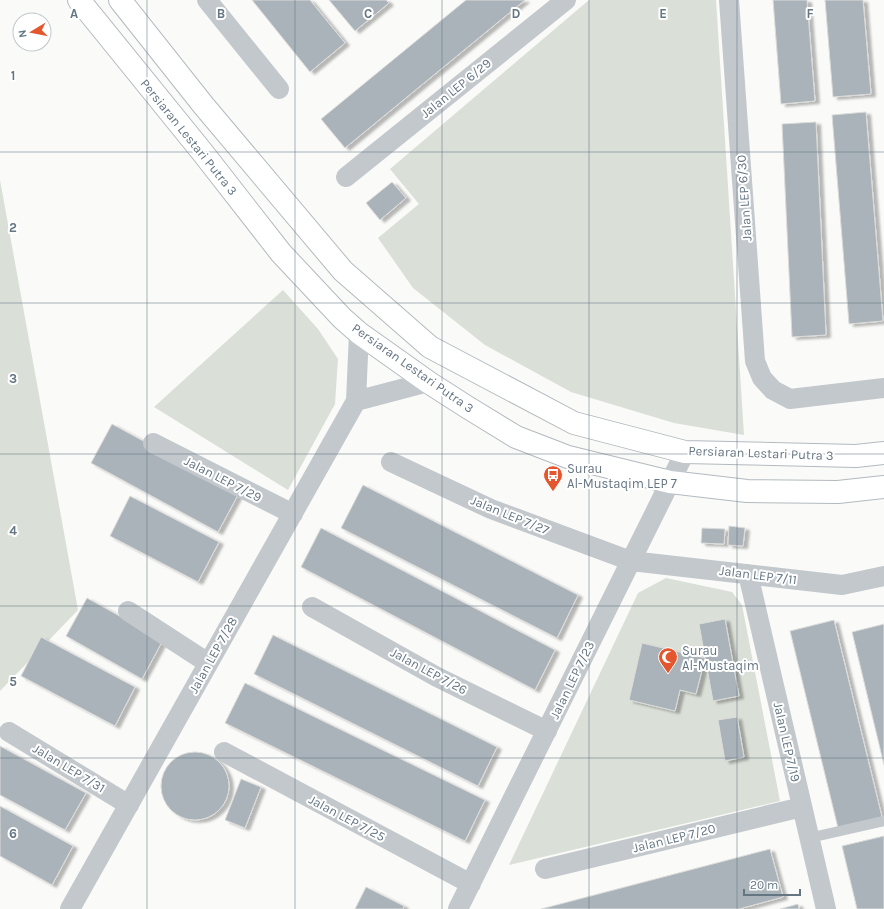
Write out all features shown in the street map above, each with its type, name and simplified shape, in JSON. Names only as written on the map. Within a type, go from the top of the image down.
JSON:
[{"type":"street","name":"Persiaran Lestari Putra 3","points":[[79,0],[203,153],[281,253],[342,318],[428,382],[516,437],[568,457],[670,482],[747,491],[838,492],[884,487]]},
{"type":"street","name":"Persiaran Lestari Putra 3","points":[[120,0],[204,106],[343,271],[430,347],[574,423],[685,452],[856,456],[884,453]]},
{"type":"street","points":[[207,0],[279,89]]},
{"type":"street","name":"Jalan LEP 6/29","points":[[346,177],[566,0]]},
{"type":"street","name":"Jalan LEP 6/30","points":[[729,0],[755,361],[762,378],[773,390],[790,399],[884,388]]},
{"type":"street","points":[[359,332],[356,401],[428,382]]},
{"type":"street","name":"Jalan LEP 7/28","points":[[70,909],[356,401]]},
{"type":"street","name":"Jalan LEP 7/29","points":[[153,443],[293,514]]},
{"type":"street","name":"Jalan LEP 7/23","points":[[458,909],[685,452]]},
{"type":"street","name":"Jalan LEP 7/27","points":[[391,462],[491,509],[631,561]]},
{"type":"street","name":"Jalan LEP 7/11","points":[[631,561],[842,585],[884,576]]},
{"type":"street","name":"Jalan LEP 7/19","points":[[748,574],[826,909]]},
{"type":"street","name":"Jalan LEP 7/26","points":[[312,607],[437,677],[547,731]]},
{"type":"street","points":[[128,611],[208,664]]},
{"type":"street","name":"Jalan LEP 7/31","points":[[9,732],[129,805]]},
{"type":"street","name":"Jalan LEP 7/25","points":[[224,752],[471,884]]},
{"type":"street","name":"Jalan LEP 7/20","points":[[545,869],[802,807]]},
{"type":"lane","points":[[809,838],[884,821]]},
{"type":"shaded area","points":[[589,0],[716,0],[744,435],[674,423],[571,392],[485,345],[413,288],[378,238],[419,204],[390,169]]},
{"type":"shaded area","points":[[0,180],[78,610],[0,691]]},
{"type":"shaded area","points":[[283,290],[318,329],[338,359],[335,404],[288,490],[154,407]]},
{"type":"shaded area","points":[[666,578],[732,592],[742,605],[780,801],[509,865],[638,593]]},
{"type":"building","points":[[252,0],[310,0],[345,43],[310,72]]},
{"type":"building","points":[[329,0],[386,0],[389,3],[355,31]]},
{"type":"building","points":[[466,0],[525,0],[345,148],[321,119]]},
{"type":"building","points":[[773,0],[807,0],[815,101],[781,104]]},
{"type":"building","points":[[825,0],[863,0],[871,94],[833,97]]},
{"type":"building","points":[[866,112],[883,321],[849,324],[832,115]]},
{"type":"building","points":[[816,122],[826,335],[792,337],[782,124]]},
{"type":"building","points":[[392,182],[406,198],[380,220],[366,203]]},
{"type":"building","points":[[112,424],[239,493],[218,532],[91,463]]},
{"type":"building","points":[[363,485],[578,595],[557,638],[341,528]]},
{"type":"building","points":[[130,496],[219,542],[198,582],[110,536]]},
{"type":"building","points":[[729,526],[745,528],[743,546],[728,545]]},
{"type":"building","points":[[321,528],[555,650],[535,690],[301,567]]},
{"type":"building","points":[[702,528],[725,529],[724,544],[701,543]]},
{"type":"building","points":[[87,598],[163,640],[142,679],[66,636]]},
{"type":"building","points":[[725,619],[739,696],[713,701],[699,624]]},
{"type":"building","points":[[834,620],[882,817],[838,828],[790,631]]},
{"type":"building","points":[[884,624],[884,765],[852,632]]},
{"type":"building","points":[[273,635],[497,747],[478,786],[254,674]]},
{"type":"building","points":[[41,637],[135,687],[115,726],[21,676]]},
{"type":"building","name":"Surau Al-Mustaqim","points":[[642,643],[705,658],[696,694],[680,690],[675,711],[629,700]]},
{"type":"building","points":[[245,683],[485,800],[465,841],[225,723]]},
{"type":"building","points":[[737,717],[744,757],[725,761],[718,720]]},
{"type":"building","points":[[0,746],[86,793],[65,830],[0,795]]},
{"type":"building","points":[[195,752],[208,755],[219,762],[226,773],[229,786],[226,799],[219,810],[208,817],[195,820],[182,817],[171,810],[164,799],[161,786],[164,773],[171,762],[182,755]]},
{"type":"building","points":[[241,779],[261,787],[245,828],[225,820]]},
{"type":"building","points":[[0,806],[73,846],[52,885],[0,856]]},
{"type":"building","points":[[884,836],[884,909],[857,909],[842,846]]},
{"type":"building","points":[[770,849],[783,897],[739,909],[541,909]]},
{"type":"building","points":[[366,887],[404,906],[403,909],[355,909]]},
{"type":"building","points":[[798,904],[799,909],[780,909]]},
{"type":"place","name":"Surau Al-Mustaqim LEP 7","points":[[553,492]]},
{"type":"place","name":"Surau Al-Mustaqim","points":[[668,674]]}]
